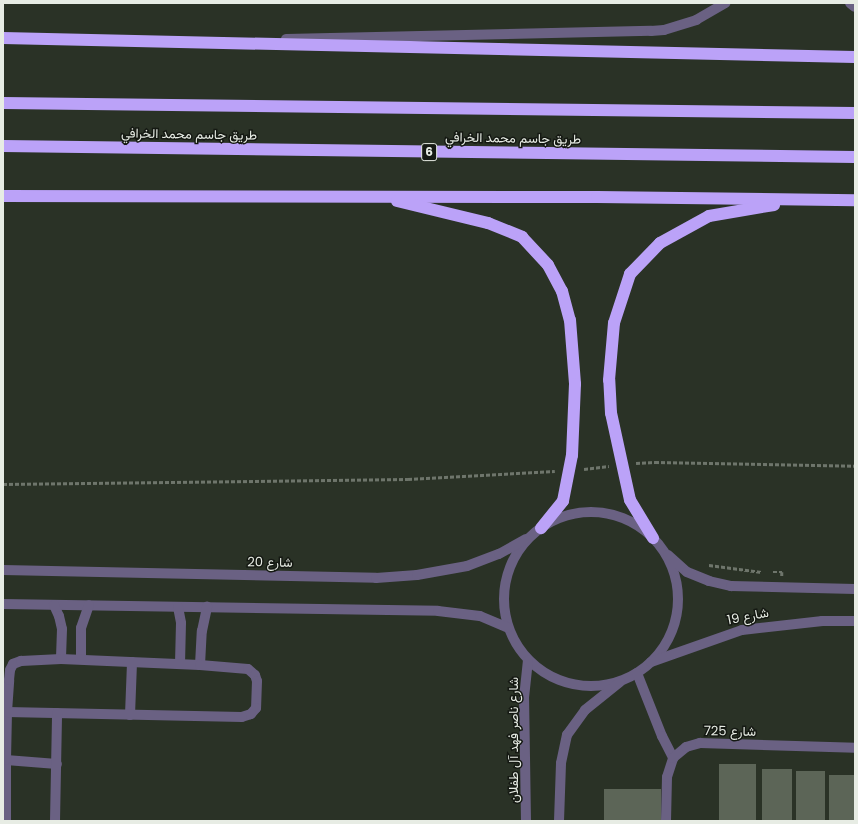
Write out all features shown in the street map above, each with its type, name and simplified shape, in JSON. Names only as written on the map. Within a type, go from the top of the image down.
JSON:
[{"type":"highway","points":[[3,38],[855,57]]},
{"type":"highway","points":[[3,103],[855,113]]},
{"type":"highway","name":"طريق جاسم محمد الخرافي","points":[[3,146],[855,157]]},
{"type":"highway","points":[[3,196],[378,196],[855,200]]},
{"type":"highway","points":[[378,196],[488,223],[522,237],[548,265],[562,291],[570,320],[575,384],[572,455],[563,501],[541,528]]},
{"type":"highway","points":[[653,538],[630,500],[611,413],[609,380],[614,323],[630,274],[660,243],[709,216],[804,200]]},
{"type":"street","points":[[178,41],[651,31],[664,30],[691,22],[725,3]]},
{"type":"street","points":[[850,3],[855,6]]},
{"type":"street","points":[[559,821],[561,763],[567,735],[585,710],[622,681],[637,673],[651,662],[669,638],[678,610],[676,580],[665,552],[653,538],[634,523],[611,514],[586,512],[562,517],[541,528],[530,537],[514,557],[506,580],[504,604],[508,628],[516,645],[528,660],[548,675],[572,684],[597,686],[622,681]]},
{"type":"street","name":"شارع 20","points":[[3,570],[376,578],[417,575],[467,566],[498,554],[530,537]]},
{"type":"street","name":"شارع 19","points":[[665,552],[687,572],[709,581],[732,586],[855,589]]},
{"type":"street","points":[[3,604],[438,611],[480,616],[508,628]]},
{"type":"street","points":[[54,604],[62,629],[61,658]]},
{"type":"street","points":[[81,659],[81,628],[89,605]]},
{"type":"street","points":[[178,607],[181,623],[180,664]]},
{"type":"street","points":[[200,665],[202,631],[207,607]]},
{"type":"street","name":"شارع 19","points":[[651,662],[742,630],[822,621],[855,622]]},
{"type":"street","points":[[6,821],[7,712],[10,670],[13,664],[20,661],[61,658],[200,665],[248,669],[255,675],[257,681],[256,708],[252,714],[242,717],[7,712]]},
{"type":"street","name":"شارع ناصر فهد آل طفلان","points":[[526,821],[524,698],[528,660]]},
{"type":"street","points":[[130,715],[132,662]]},
{"type":"street","points":[[637,673],[662,736],[673,758],[667,777],[666,821]]},
{"type":"street","points":[[55,821],[58,713]]},
{"type":"street","name":"شارع 725","points":[[673,758],[686,747],[700,743],[855,748]]},
{"type":"street","points":[[6,760],[57,764]]},
{"type":"path","points":[[3,484],[408,479],[569,471],[622,464],[655,462],[855,466]]},
{"type":"path","points":[[703,565],[767,572],[782,572],[782,587]]},
{"type":"building","points":[[719,764],[756,764],[756,821],[719,821]]},
{"type":"building","points":[[762,769],[792,769],[792,821],[762,821]]},
{"type":"building","points":[[796,771],[825,771],[825,821],[796,821]]},
{"type":"building","points":[[829,775],[855,775],[855,821],[829,821]]},
{"type":"building","points":[[604,789],[661,789],[661,821],[604,821]]}]
